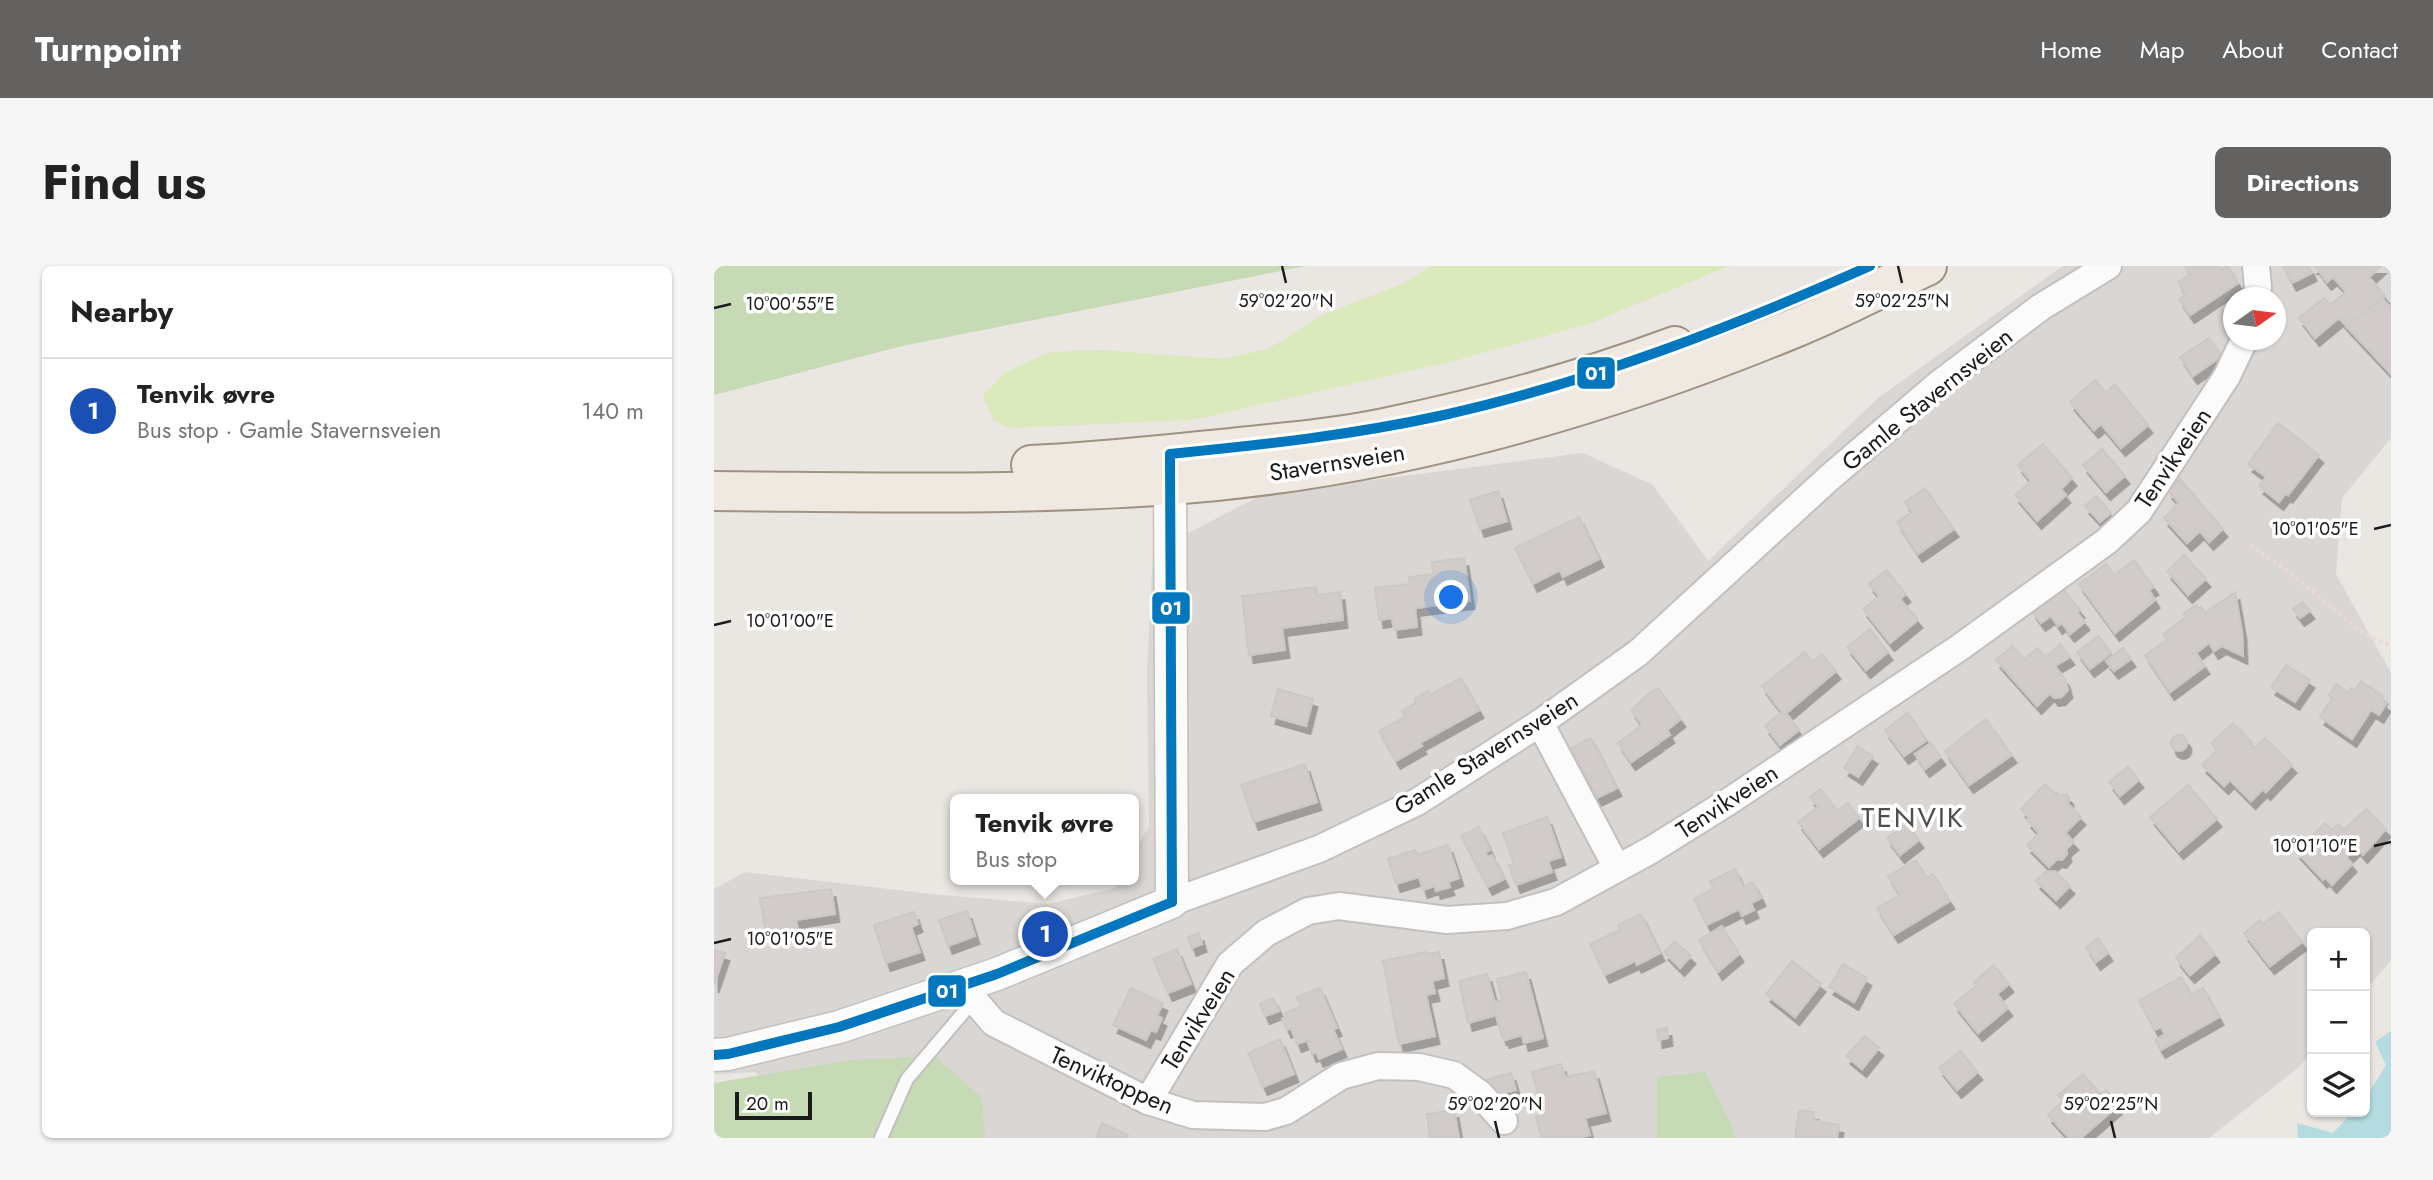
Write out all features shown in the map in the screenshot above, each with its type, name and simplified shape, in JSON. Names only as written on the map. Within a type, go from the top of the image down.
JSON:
[{"type":"main road","name":"Stavernsveien","points":[[714,491],[994,492],[1171,469],[1315,439],[1384,428],[1502,401],[1661,351],[1794,300],[1870,266]]},
{"type":"main road","name":"Stavernsveien","points":[[714,470],[993,467],[1092,462],[1171,469],[1217,481],[1369,458],[1449,442],[1572,409],[1711,361],[1800,326],[1927,266]]},
{"type":"street","name":"Gamle Stavernsveien","points":[[714,1055],[728,1055],[970,992],[997,974],[1171,902],[1319,849],[1417,802],[1540,723],[1638,653],[1829,478],[1938,384],[2041,307],[2108,266]]},
{"type":"street","points":[[2256,266],[2259,287]]},
{"type":"street","name":"Tenvikveien","points":[[1147,1101],[1230,964],[1266,933],[1308,911],[1339,906],[1447,920],[1507,916],[1556,902],[1651,850],[1728,802],[1959,648],[2107,541],[2139,511],[2227,376],[2239,350]]},
{"type":"street","points":[[1171,469],[1171,902]]},
{"type":"street","points":[[1540,723],[1617,868]]},
{"type":"street","name":"Tenviktoppen","points":[[970,992],[994,1023],[1147,1101],[1192,1115],[1265,1117],[1286,1111],[1342,1076],[1378,1066],[1419,1067],[1454,1075],[1480,1094],[1504,1121]]},
{"type":"lane","points":[[881,1138],[906,1079],[970,992]]},
{"type":"path","points":[[2250,545],[2287,571],[2366,635],[2391,646]]},
{"type":"shaded area","points":[[2063,266],[2391,266],[2391,438],[2342,498],[2336,574],[2391,673],[2391,960],[2370,985],[2370,928],[2307,928],[2307,1057],[2299,1067],[2209,1138],[843,1138],[755,1072],[714,1074],[714,889],[745,872],[931,894],[1048,904],[1115,888],[1116,885],[1139,885],[1139,843],[1149,826],[1147,671],[1153,551],[1264,494],[1583,453],[1653,485],[1708,561],[1878,398]]},
{"type":"green space","points":[[714,266],[1306,266],[902,346],[714,395]]},
{"type":"green space","points":[[1430,266],[1729,266],[1589,324],[1446,363],[1192,420],[1012,428],[994,421],[983,396],[1005,372],[1050,352],[1100,350],[1223,359],[1268,349],[1322,315],[1404,283]]},
{"type":"green space","points":[[935,1056],[982,1098],[985,1138],[714,1138],[714,1083],[850,1060]]},
{"type":"green space","points":[[1705,1072],[1735,1138],[1657,1138],[1657,1077]]},
{"type":"water","points":[[2391,1031],[2391,1138],[2298,1138],[2297,1123],[2333,1133],[2348,1117],[2370,1117],[2370,1091],[2386,1065],[2375,1042]]},
{"type":"building","points":[[2185,266],[2219,266],[2221,269],[2228,266],[2238,283],[2232,287],[2223,287],[2223,293],[2190,315],[2179,299],[2186,295],[2178,282],[2190,274]]},
{"type":"building","points":[[2283,266],[2309,266],[2312,273],[2292,283]]},
{"type":"building","points":[[2315,266],[2381,266],[2369,277],[2385,296],[2347,327],[2339,318],[2315,338],[2299,318],[2324,298],[2330,305],[2346,292],[2333,277],[2327,282]]},
{"type":"building","points":[[2382,298],[2391,308],[2391,374],[2347,327]]},
{"type":"building","points":[[2209,338],[2222,356],[2193,376],[2180,357]]},
{"type":"building","points":[[2095,380],[2106,393],[2115,384],[2148,425],[2121,448],[2101,424],[2094,430],[2070,402]]},
{"type":"building","points":[[2278,423],[2319,455],[2288,495],[2286,493],[2279,502],[2259,486],[2266,477],[2248,464]]},
{"type":"building","points":[[2043,444],[2072,478],[2061,489],[2066,495],[2037,521],[2015,495],[2031,481],[2018,465]]},
{"type":"building","points":[[2102,449],[2125,476],[2106,492],[2083,465]]},
{"type":"building","points":[[2180,479],[2223,529],[2209,542],[2200,531],[2187,543],[2164,518],[2179,503],[2168,491]]},
{"type":"building","points":[[1925,488],[1954,529],[1918,554],[1897,522],[1912,512],[1905,502]]},
{"type":"building","points":[[1498,491],[1507,521],[1480,529],[1470,500]]},
{"type":"building","points":[[2096,496],[2111,513],[2100,522],[2085,506]]},
{"type":"building","points":[[1579,517],[1599,559],[1563,577],[1560,570],[1533,584],[1515,548]]},
{"type":"building","points":[[2184,555],[2206,579],[2188,595],[2167,571]]},
{"type":"building","points":[[1464,558],[1470,601],[1415,608],[1417,627],[1394,630],[1392,618],[1379,620],[1375,588],[1410,584],[1409,577],[1434,574],[1432,562]]},
{"type":"building","points":[[2134,560],[2154,587],[2149,590],[2155,600],[2115,633],[2079,584],[2106,564],[2114,575]]},
{"type":"building","points":[[1887,570],[1906,594],[1900,599],[1918,620],[1890,643],[1863,609],[1879,596],[1869,584]]},
{"type":"building","points":[[1316,587],[1317,595],[1340,592],[1343,620],[1282,628],[1285,650],[1249,655],[1242,596]]},
{"type":"building","points":[[2063,589],[2080,610],[2077,612],[2085,622],[2070,634],[2062,623],[2058,626],[2051,616],[2041,623],[2032,611]]},
{"type":"building","points":[[2235,592],[2243,656],[2222,646],[2214,651],[2209,643],[2196,653],[2205,666],[2170,692],[2145,655],[2167,640],[2163,634],[2186,617],[2183,614],[2196,605],[2205,613]]},
{"type":"building","points":[[2303,602],[2310,611],[2300,618],[2293,609]]},
{"type":"building","points":[[1870,629],[1888,652],[1866,670],[1847,647]]},
{"type":"building","points":[[2099,636],[2111,653],[2090,669],[2077,652]]},
{"type":"building","points":[[2060,644],[2070,657],[2055,666],[2065,679],[2068,690],[2061,697],[2054,698],[2050,693],[2037,706],[1996,660],[2012,646],[2025,659],[2037,648],[2046,657]]},
{"type":"building","points":[[2123,648],[2131,659],[2114,671],[2106,661]]},
{"type":"building","points":[[1805,652],[1812,662],[1822,654],[1836,671],[1784,715],[1762,686]]},
{"type":"building","points":[[2286,665],[2310,680],[2295,702],[2271,687]]},
{"type":"building","points":[[1461,678],[1479,710],[1420,743],[1422,746],[1396,761],[1379,731],[1405,717],[1402,711],[1416,703],[1415,699],[1428,691],[1430,695]]},
{"type":"building","points":[[2361,681],[2383,696],[2381,700],[2386,704],[2379,715],[2371,710],[2352,739],[2320,717],[2332,698],[2329,695],[2336,684],[2348,693],[2351,688],[2355,691]]},
{"type":"building","points":[[1278,689],[1313,699],[1306,726],[1271,716]]},
{"type":"building","points":[[1659,689],[1681,719],[1667,730],[1670,735],[1661,741],[1656,738],[1659,743],[1631,762],[1618,743],[1642,725],[1631,710],[1652,691]]},
{"type":"building","points":[[1782,712],[1784,715],[1786,713],[1799,730],[1780,745],[1765,726]]},
{"type":"building","points":[[1908,713],[1927,740],[1904,756],[1885,730]]},
{"type":"building","points":[[1986,719],[2012,755],[1969,785],[1945,751]]},
{"type":"building","points":[[2233,723],[2252,742],[2250,744],[2254,748],[2265,738],[2292,765],[2266,792],[2263,789],[2251,801],[2230,780],[2224,786],[2202,765],[2217,750],[2212,744],[2214,741]]},
{"type":"building","points":[[2179,735],[2187,743],[2179,751],[2171,743]]},
{"type":"building","points":[[1591,738],[1617,788],[1597,798],[1571,748]]},
{"type":"building","points":[[1931,743],[1941,757],[1925,769],[1915,754]]},
{"type":"building","points":[[1858,746],[1873,756],[1858,777],[1844,768]]},
{"type":"building","points":[[1305,764],[1317,802],[1254,822],[1241,785]]},
{"type":"building","points":[[2128,767],[2139,780],[2120,796],[2109,782]]},
{"type":"building","points":[[2045,784],[2055,794],[2066,794],[2069,797],[2068,804],[2081,817],[2065,833],[2074,842],[2066,849],[2067,854],[2049,867],[2027,845],[2039,833],[2021,809]]},
{"type":"building","points":[[2188,785],[2217,819],[2179,851],[2150,817]]},
{"type":"building","points":[[1821,789],[1837,811],[1848,803],[1859,818],[1819,849],[1798,822],[1818,807],[1810,797]]},
{"type":"building","points":[[2366,809],[2386,829],[2363,855],[2356,847],[2346,857],[2352,864],[2332,885],[2325,877],[2323,880],[2296,851],[2325,823],[2332,830],[2338,824],[2344,830]]},
{"type":"building","points":[[1547,817],[1561,857],[1548,861],[1552,872],[1516,885],[1509,865],[1514,864],[1503,833]]},
{"type":"building","points":[[1907,824],[1919,840],[1900,855],[1887,838]]},
{"type":"building","points":[[1479,827],[1490,850],[1485,853],[1488,857],[1492,855],[1504,879],[1488,887],[1461,836]]},
{"type":"building","points":[[1448,845],[1459,878],[1448,882],[1450,887],[1436,891],[1435,886],[1423,890],[1419,877],[1396,884],[1388,859],[1415,850],[1417,855]]},
{"type":"building","points":[[1916,860],[1927,878],[1933,874],[1950,901],[1894,935],[1877,908],[1900,895],[1888,876]]},
{"type":"building","points":[[1735,869],[1743,887],[1753,882],[1761,898],[1751,903],[1754,910],[1742,916],[1739,909],[1707,925],[1694,899],[1713,889],[1710,882]]},
{"type":"building","points":[[2055,871],[2070,886],[2056,900],[2036,881],[2045,872]]},
{"type":"building","points":[[831,889],[835,914],[796,920],[798,930],[766,935],[760,898]]},
{"type":"building","points":[[967,911],[975,936],[948,946],[939,920]]},
{"type":"building","points":[[914,912],[918,924],[911,927],[920,952],[886,963],[874,925]]},
{"type":"building","points":[[2279,912],[2302,942],[2270,966],[2244,933],[2260,920],[2263,924]]},
{"type":"building","points":[[1641,914],[1660,953],[1637,965],[1635,961],[1605,975],[1590,944],[1620,930],[1618,925]]},
{"type":"building","points":[[1722,926],[1739,954],[1718,972],[1699,940]]},
{"type":"building","points":[[1199,933],[1202,944],[1192,948],[1188,937]]},
{"type":"building","points":[[2200,935],[2215,954],[2190,975],[2176,958]]},
{"type":"building","points":[[2098,938],[2108,953],[2096,962],[2086,947]]},
{"type":"building","points":[[1675,941],[1691,956],[1680,968],[1664,952]]},
{"type":"building","points":[[1177,949],[1191,984],[1168,993],[1153,959]]},
{"type":"building","points":[[714,950],[725,953],[714,985]]},
{"type":"building","points":[[1439,952],[1444,978],[1432,981],[1435,993],[1426,995],[1435,1036],[1399,1044],[1383,961]]},
{"type":"building","points":[[1792,961],[1821,984],[1795,1017],[1766,994]]},
{"type":"building","points":[[1843,964],[1867,978],[1854,1002],[1829,987]]},
{"type":"building","points":[[1994,965],[2009,984],[1997,994],[2008,1008],[1978,1033],[1954,1004],[1977,985],[1974,982]]},
{"type":"building","points":[[1526,972],[1543,1038],[1524,1043],[1522,1035],[1505,1040],[1493,1004],[1502,999],[1497,979]]},
{"type":"building","points":[[1487,974],[1496,1015],[1468,1023],[1459,981]]},
{"type":"building","points":[[2181,977],[2191,995],[2203,988],[2219,1017],[2161,1050],[2155,1040],[2165,1034],[2161,1027],[2155,1030],[2139,1001]]},
{"type":"building","points":[[1131,988],[1163,1003],[1157,1016],[1162,1018],[1156,1032],[1151,1030],[1146,1040],[1113,1025]]},
{"type":"building","points":[[1320,988],[1337,1028],[1333,1029],[1342,1049],[1319,1059],[1316,1052],[1312,1054],[1308,1043],[1311,1039],[1297,1044],[1291,1028],[1287,1030],[1282,1019],[1287,1017],[1285,1013],[1301,1006],[1297,997]]},
{"type":"building","points":[[1273,998],[1279,1011],[1265,1016],[1260,1004]]},
{"type":"building","points":[[1667,1028],[1668,1038],[1658,1040],[1657,1030]]},
{"type":"building","points":[[1865,1036],[1879,1048],[1862,1069],[1846,1056]]},
{"type":"building","points":[[1280,1039],[1294,1074],[1263,1087],[1248,1053]]},
{"type":"building","points":[[1960,1051],[1978,1072],[1957,1090],[1939,1068]]},
{"type":"building","points":[[1561,1064],[1565,1077],[1594,1071],[1606,1113],[1585,1118],[1590,1135],[1578,1138],[1542,1138],[1536,1117],[1544,1115],[1532,1072]]},
{"type":"building","points":[[1511,1073],[1516,1090],[1491,1096],[1486,1080]]},
{"type":"building","points":[[2083,1074],[2101,1095],[2106,1090],[2119,1105],[2081,1138],[2069,1138],[2048,1115],[2063,1101],[2058,1095]]},
{"type":"building","points":[[1454,1110],[1459,1138],[1430,1138],[1427,1114]]},
{"type":"building","points":[[1799,1110],[1814,1112],[1813,1120],[1839,1125],[1837,1138],[1795,1138]]},
{"type":"building","points":[[1102,1123],[1128,1135],[1127,1138],[1096,1138]]},
{"type":"transit line","name":"01","points":[[1172,902],[1170,454],[1342,434],[1499,402],[1660,351],[1870,266]]},
{"type":"transit line","name":"01","points":[[714,1055],[839,1027],[997,974],[1172,902]]},
{"type":"place","name":"Tenvik øvre","points":[[1045,934]]},
{"type":"district","name":"TENVIK","points":[[1913,817]]}]
